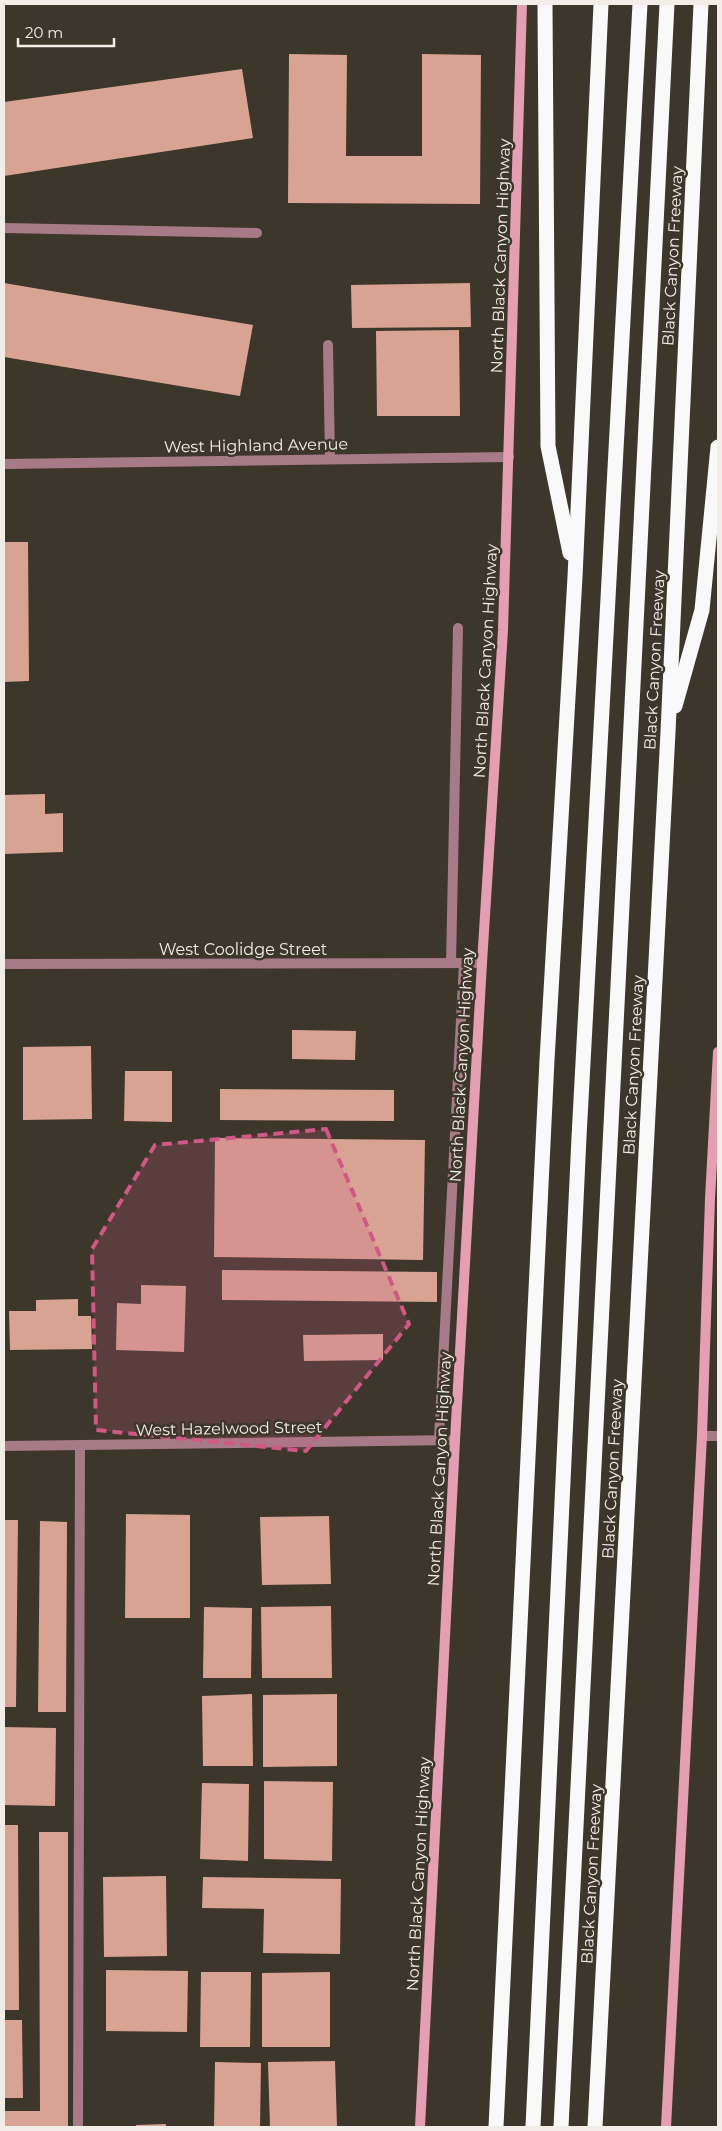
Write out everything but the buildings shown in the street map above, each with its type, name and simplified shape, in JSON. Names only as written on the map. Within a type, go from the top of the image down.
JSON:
[{"type":"highway","points":[[546,4],[548,446],[574,576]]},
{"type":"highway","points":[[496,2127],[547,1050],[574,576],[601,4]]},
{"type":"highway","points":[[533,2127],[579,1147],[640,4]]},
{"type":"highway","points":[[561,2127],[667,4]]},
{"type":"highway","name":"Black Canyon Freeway","points":[[595,2127],[668,732],[701,4]]},
{"type":"highway","points":[[668,732],[702,610],[718,447]]},
{"type":"main road","name":"North Black Canyon Highway","points":[[420,2127],[455,1440],[503,630],[510,456],[522,4]]},
{"type":"main road","points":[[666,2127],[714,1199],[718,1052]]},
{"type":"street","points":[[4,228],[257,233]]},
{"type":"street","points":[[328,345],[330,459]]},
{"type":"street","name":"West Highland Avenue","points":[[4,464],[510,456]]},
{"type":"street","points":[[451,963],[458,628]]},
{"type":"street","points":[[439,1440],[464,963]]},
{"type":"street","name":"West Coolidge Street","points":[[4,964],[482,963]]},
{"type":"street","points":[[702,1436],[718,1436]]},
{"type":"street","name":"West Hazelwood Street","points":[[4,1446],[455,1440]]},
{"type":"street","points":[[78,2127],[80,1445]]},
{"type":"highlighted area","points":[[326,1129],[409,1324],[306,1451],[96,1430],[92,1249],[155,1145]]}]
